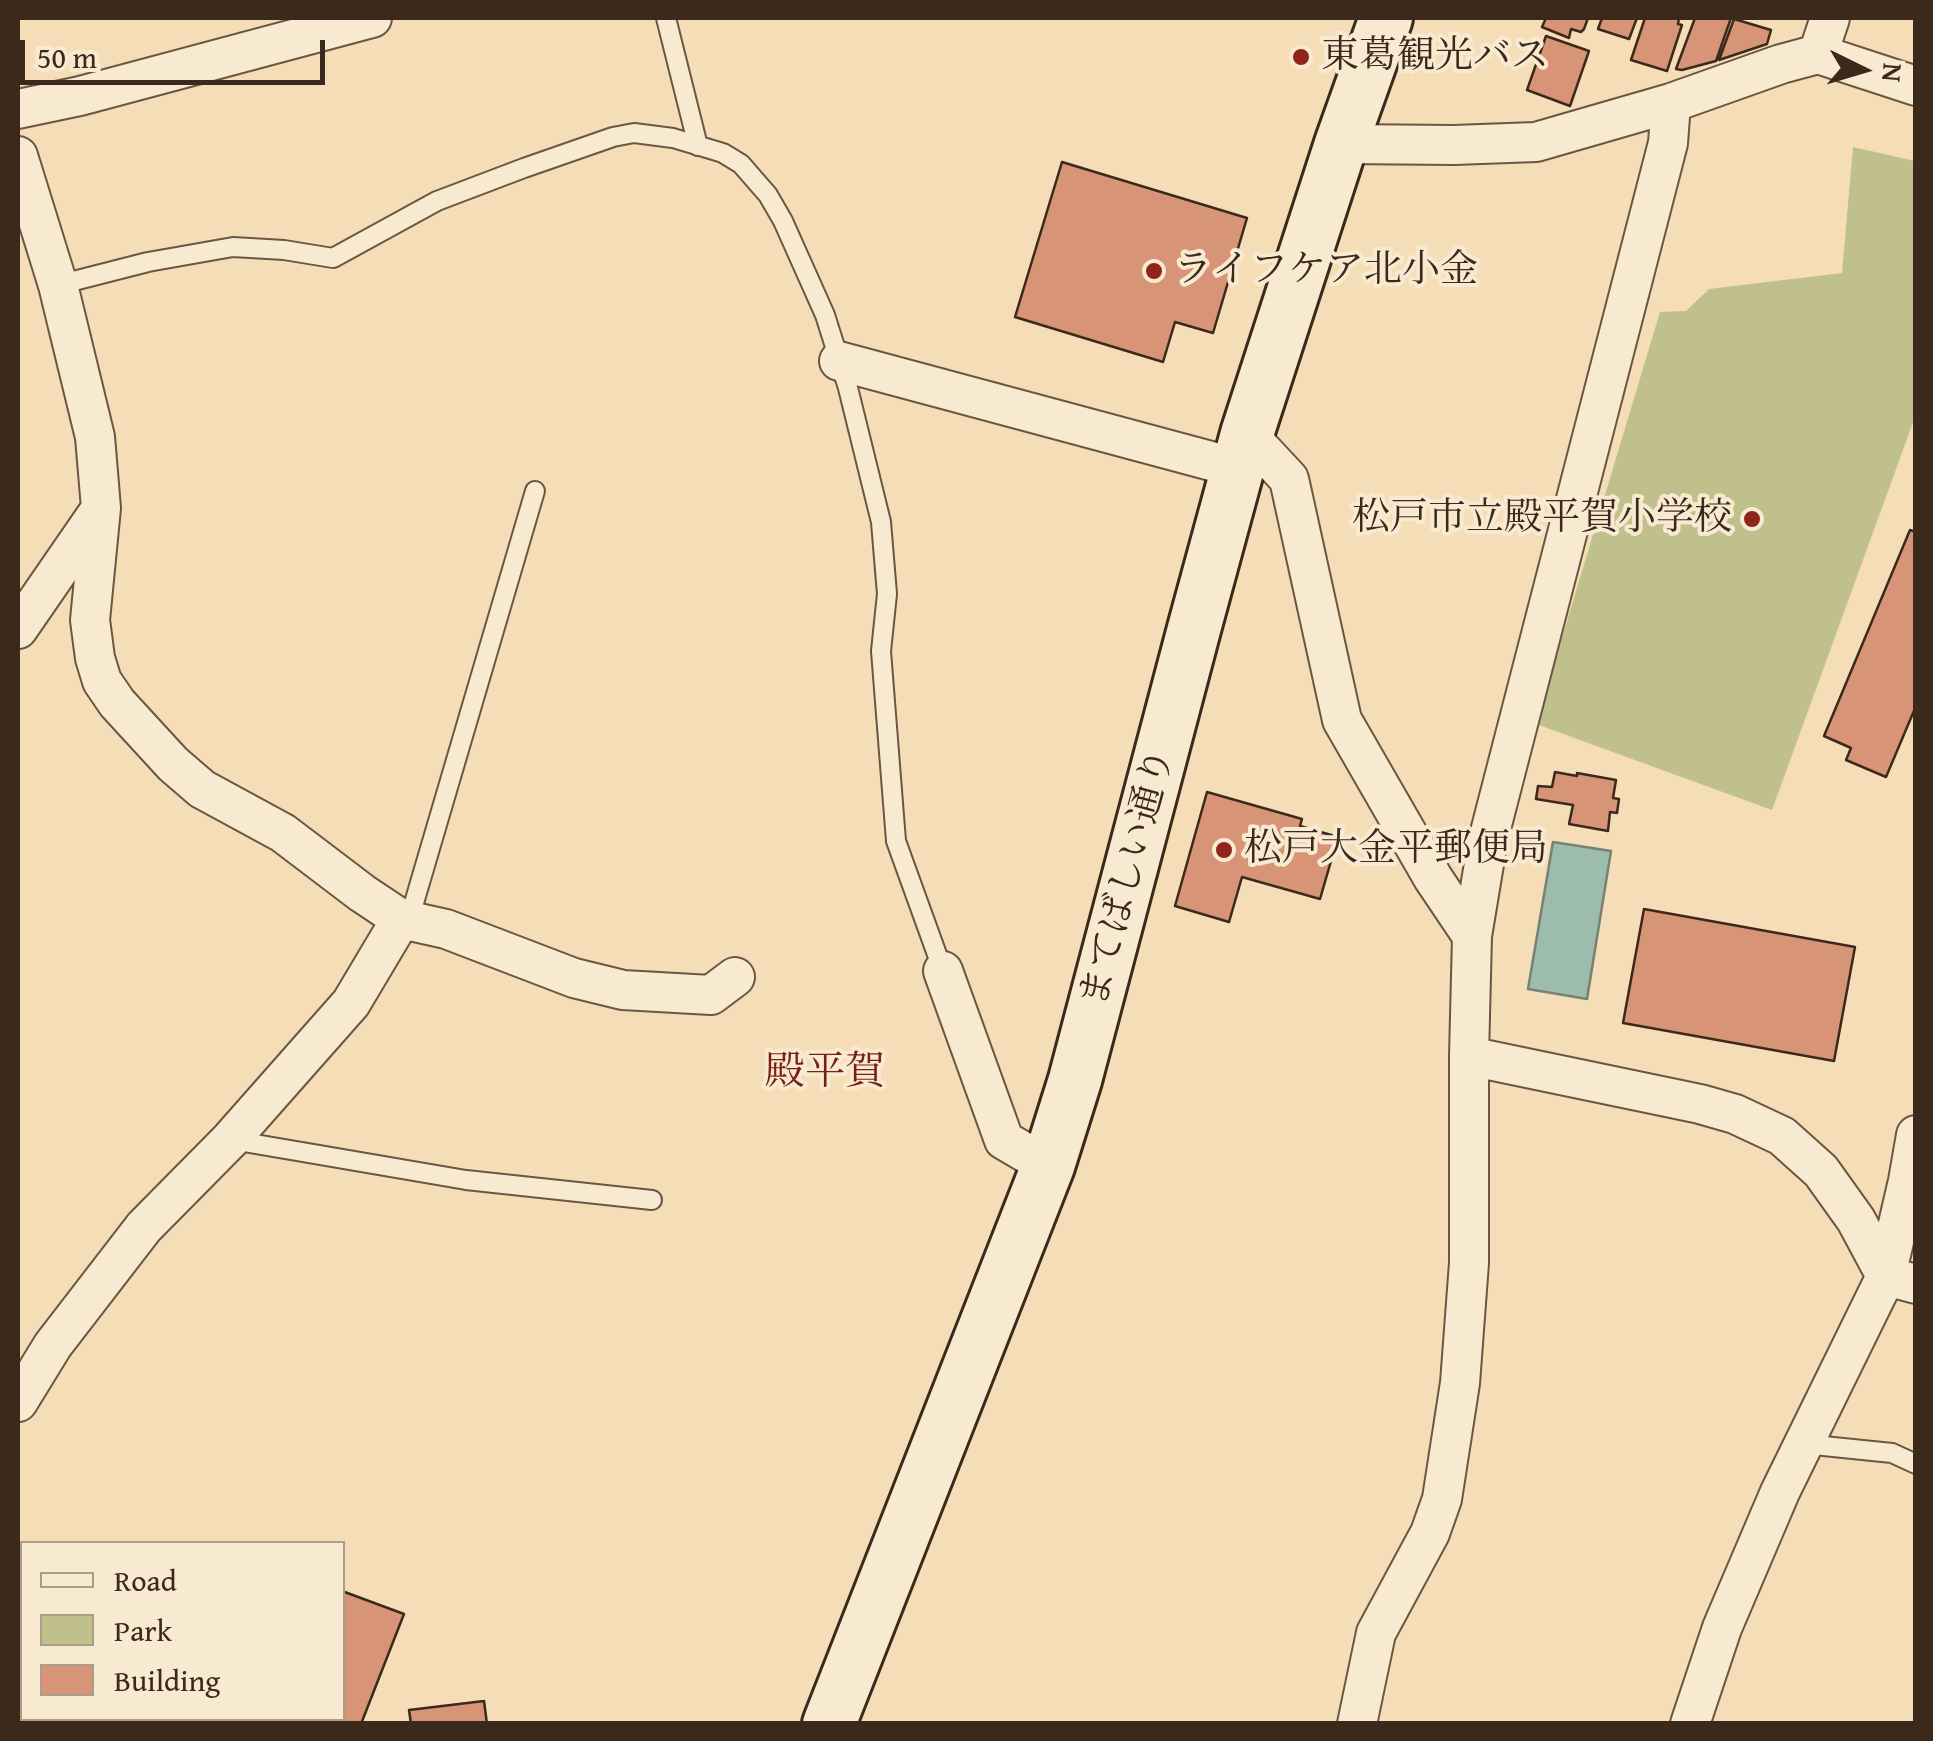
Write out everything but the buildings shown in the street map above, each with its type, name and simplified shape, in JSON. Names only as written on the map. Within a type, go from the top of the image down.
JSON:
[{"type":"street","points":[[18,109],[372,18]]},
{"type":"street","name":"まてばしい通り","points":[[836,1722],[1048,1166],[1076,1080],[1242,451],[1386,18]]},
{"type":"street","points":[[1818,54],[1830,18]]},
{"type":"street","points":[[1341,144],[1536,142],[1818,54],[1916,86]]},
{"type":"street","points":[[1357,1724],[1376,1633],[1430,1533],[1442,1499],[1460,1383],[1469,1263],[1472,936],[1488,840],[1668,142],[1671,102]]},
{"type":"street","points":[[18,156],[58,286],[94,437],[101,508],[90,620],[102,681],[118,703],[173,764],[202,789],[283,833],[405,920],[446,929],[574,978],[623,990],[712,995],[735,977]]},
{"type":"street","points":[[839,362],[1242,451],[1289,478],[1342,720],[1472,936]]},
{"type":"street","points":[[18,629],[101,508]]},
{"type":"street","points":[[18,1402],[53,1345],[144,1227],[230,1140],[352,1003],[405,920]]},
{"type":"street","points":[[943,970],[1004,1140],[1048,1166]]},
{"type":"street","points":[[1468,1056],[1700,1104],[1735,1114],[1782,1136],[1820,1171],[1901,1280]]},
{"type":"street","points":[[1690,1724],[1722,1628],[1780,1492],[1901,1280],[1908,1181],[1916,1135]]},
{"type":"lane","points":[[666,18],[698,146]]},
{"type":"lane","points":[[58,286],[148,262],[232,246],[333,258],[436,201],[634,133],[673,138],[723,153],[741,164],[768,194],[783,221],[825,315],[848,388],[881,522],[887,594],[881,650],[896,841],[943,970]]},
{"type":"lane","points":[[405,920],[535,491]]},
{"type":"lane","points":[[230,1140],[466,1180],[652,1200]]},
{"type":"lane","points":[[1804,1444],[1892,1452],[1916,1464]]},
{"type":"green space","points":[[1853,147],[1915,161],[1915,417],[1772,810],[1536,724],[1660,312],[1686,311],[1709,289],[1842,273]]},
{"type":"shaded area","points":[[1553,842],[1611,851],[1587,999],[1528,989]]},
{"type":"place","name":"東葛観光バス","points":[[1301,57]]},
{"type":"place","name":"ライフケア北小金","points":[[1154,271]]},
{"type":"place","name":"松戸市立殿平賀小学校","points":[[1752,519]]},
{"type":"place","name":"松戸大金平郵便局","points":[[1224,850]]},
{"type":"district","name":"殿平賀","points":[[825,1074]]}]
